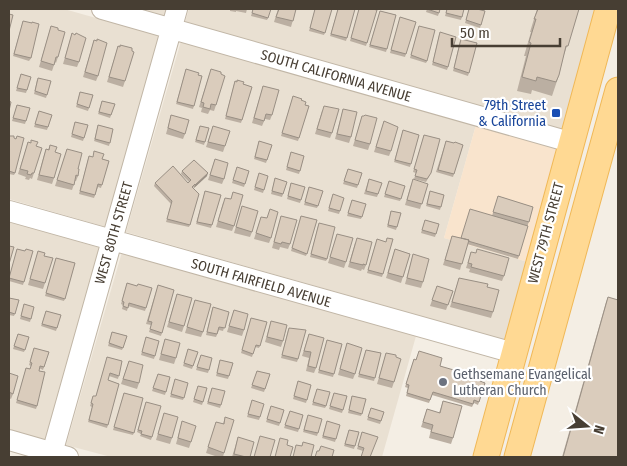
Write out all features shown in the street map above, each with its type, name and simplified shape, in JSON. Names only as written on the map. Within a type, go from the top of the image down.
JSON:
[{"type":"main road","name":"WEST 79TH STREET","points":[[486,457],[570,142],[608,9]]},
{"type":"main road","points":[[517,457],[618,90]]},
{"type":"street","name":"SOUTH CALIFORNIA AVENUE","points":[[102,9],[570,142]]},
{"type":"street","name":"WEST 80TH STREET","points":[[57,456],[112,240],[177,9]]},
{"type":"street","name":"SOUTH FAIRFIELD AVENUE","points":[[9,211],[514,354]]},
{"type":"street","points":[[9,440],[57,456]]},
{"type":"shaded area","points":[[9,9],[64,9],[160,36],[106,227],[9,199]]},
{"type":"shaded area","points":[[139,9],[168,9],[166,17]]},
{"type":"shaded area","points":[[189,9],[595,9],[562,129],[185,22]]},
{"type":"shaded area","points":[[181,41],[476,125],[444,238],[528,262],[508,341],[126,232]]},
{"type":"shaded area","points":[[476,125],[556,149],[528,262],[444,238]]},
{"type":"shaded area","points":[[9,221],[100,248],[46,440],[9,430]]},
{"type":"shaded area","points":[[122,252],[416,336],[382,457],[111,457],[66,445]]},
{"type":"building","points":[[253,9],[271,9],[268,18],[252,13]]},
{"type":"building","points":[[279,9],[296,9],[293,21],[276,17]]},
{"type":"building","points":[[315,9],[332,9],[325,33],[310,28]]},
{"type":"building","points":[[338,9],[355,9],[347,38],[331,34]]},
{"type":"building","points":[[359,9],[377,10],[367,43],[351,38]]},
{"type":"building","points":[[427,9],[440,9],[439,13]]},
{"type":"building","points":[[447,9],[464,9],[462,17],[446,13]]},
{"type":"building","points":[[469,9],[485,11],[481,25],[466,20]]},
{"type":"building","points":[[538,9],[579,9],[556,82],[537,77],[536,81],[522,77],[536,19],[534,19]]},
{"type":"building","points":[[380,11],[396,15],[387,49],[370,45]]},
{"type":"building","points":[[9,14],[13,15],[9,31]]},
{"type":"building","points":[[400,17],[416,22],[406,54],[391,50]]},
{"type":"building","points":[[23,21],[39,24],[31,58],[14,54]]},
{"type":"building","points":[[51,26],[65,32],[54,65],[41,61]]},
{"type":"building","points":[[419,26],[435,30],[427,61],[411,55]]},
{"type":"building","points":[[440,32],[456,37],[448,67],[433,62]]},
{"type":"building","points":[[72,33],[86,38],[79,62],[65,58]]},
{"type":"building","points":[[97,39],[107,43],[98,76],[85,72],[94,40],[97,41]]},
{"type":"building","points":[[461,39],[477,43],[469,73],[454,68]]},
{"type":"building","points":[[120,45],[132,48],[134,52],[125,81],[109,77],[118,46],[120,47]]},
{"type":"building","points":[[186,69],[199,73],[198,75],[202,76],[194,106],[177,102]]},
{"type":"building","points":[[211,69],[221,72],[225,76],[216,105],[211,104],[210,109],[203,107],[204,103],[201,102]]},
{"type":"building","points":[[21,74],[31,77],[27,90],[17,88]]},
{"type":"building","points":[[38,78],[51,81],[47,95],[35,91]]},
{"type":"building","points":[[237,80],[252,87],[242,120],[226,116],[235,81],[237,82]]},
{"type":"building","points":[[263,86],[279,90],[272,115],[266,114],[264,121],[254,118]]},
{"type":"building","points":[[80,92],[93,95],[89,108],[77,104]]},
{"type":"building","points":[[293,96],[302,99],[306,102],[305,105],[309,106],[299,138],[282,133]]},
{"type":"building","points":[[102,101],[115,104],[111,115],[99,112]]},
{"type":"building","points":[[17,105],[30,108],[26,121],[13,118]]},
{"type":"building","points":[[324,106],[339,109],[332,133],[317,129]]},
{"type":"building","points":[[343,109],[357,112],[351,137],[337,134]]},
{"type":"building","points":[[39,111],[52,115],[48,127],[35,124]]},
{"type":"building","points":[[171,115],[189,120],[185,134],[168,128]]},
{"type":"building","points":[[362,116],[377,118],[370,144],[355,140]]},
{"type":"building","points":[[384,121],[398,127],[391,151],[376,147]]},
{"type":"building","points":[[75,122],[88,125],[84,138],[72,134]]},
{"type":"building","points":[[98,125],[113,129],[110,143],[95,139]]},
{"type":"building","points":[[200,126],[209,128],[205,142],[196,140]]},
{"type":"building","points":[[213,126],[230,131],[225,146],[208,142]]},
{"type":"building","points":[[403,130],[419,135],[411,164],[395,160]]},
{"type":"building","points":[[424,135],[440,139],[431,173],[427,179],[415,176],[417,170],[414,169]]},
{"type":"building","points":[[9,136],[14,136],[16,139],[17,136],[24,138],[15,173],[9,171]]},
{"type":"building","points":[[31,140],[38,142],[36,146],[42,148],[34,173],[31,175],[27,174],[28,171],[20,169],[28,142],[31,143]]},
{"type":"building","points":[[259,141],[272,145],[267,160],[255,157]]},
{"type":"building","points":[[446,141],[463,145],[454,174],[438,170]]},
{"type":"building","points":[[50,145],[57,147],[55,152],[61,154],[54,178],[39,175],[46,149],[49,150]]},
{"type":"building","points":[[67,149],[82,153],[78,176],[76,175],[74,185],[57,180]]},
{"type":"building","points":[[94,151],[104,154],[102,159],[109,161],[102,185],[98,184],[95,195],[80,191],[89,156],[93,157]]},
{"type":"building","points":[[291,152],[304,156],[300,171],[287,167]]},
{"type":"building","points":[[215,159],[228,163],[224,179],[210,175]]},
{"type":"building","points":[[194,160],[208,173],[192,187],[199,194],[190,225],[167,219],[172,201],[155,183],[173,166],[188,183],[191,180],[182,171]]},
{"type":"building","points":[[237,167],[249,171],[245,184],[233,180]]},
{"type":"building","points":[[348,169],[362,173],[358,185],[344,181]]},
{"type":"building","points":[[259,173],[268,176],[264,190],[255,187]]},
{"type":"building","points":[[275,178],[287,182],[283,194],[272,191]]},
{"type":"building","points":[[369,179],[382,183],[378,194],[366,191]]},
{"type":"building","points":[[413,179],[428,184],[422,204],[407,200]]},
{"type":"building","points":[[389,181],[405,186],[401,199],[385,194]]},
{"type":"building","points":[[291,183],[305,187],[301,200],[288,196]]},
{"type":"building","points":[[309,187],[323,191],[318,206],[305,202]]},
{"type":"building","points":[[205,191],[221,195],[212,225],[197,222]]},
{"type":"building","points":[[430,191],[444,195],[441,207],[427,204]]},
{"type":"building","points":[[233,192],[243,195],[234,226],[218,221],[225,198],[231,199]]},
{"type":"building","points":[[333,194],[344,198],[340,211],[329,208]]},
{"type":"building","points":[[498,196],[533,207],[529,222],[493,212]]},
{"type":"building","points":[[352,200],[366,204],[362,217],[348,213]]},
{"type":"building","points":[[242,206],[258,211],[252,232],[236,227]]},
{"type":"building","points":[[270,209],[278,212],[271,238],[256,233],[261,217],[267,218]]},
{"type":"building","points":[[470,209],[528,226],[519,256],[461,238]]},
{"type":"building","points":[[391,211],[401,213],[397,227],[388,225]]},
{"type":"building","points":[[281,216],[297,220],[290,244],[274,242]]},
{"type":"building","points":[[301,216],[317,220],[307,254],[292,248]]},
{"type":"building","points":[[425,220],[439,224],[436,234],[422,230]]},
{"type":"building","points":[[319,223],[335,227],[327,259],[311,254]]},
{"type":"building","points":[[337,234],[353,238],[346,262],[330,257]]},
{"type":"building","points":[[452,236],[469,240],[462,264],[445,260]]},
{"type":"building","points":[[357,238],[372,242],[366,265],[350,262]]},
{"type":"building","points":[[387,238],[393,239],[383,274],[368,270],[377,239],[386,242]]},
{"type":"building","points":[[9,246],[14,247],[9,264]]},
{"type":"building","points":[[17,249],[33,251],[24,282],[9,278]]},
{"type":"building","points":[[395,249],[410,254],[403,277],[388,273]]},
{"type":"building","points":[[477,249],[509,258],[504,276],[471,267],[472,264],[468,263],[471,252],[476,253]]},
{"type":"building","points":[[38,251],[45,253],[44,256],[53,258],[45,283],[30,279]]},
{"type":"building","points":[[413,254],[429,259],[423,282],[407,278]]},
{"type":"building","points":[[56,258],[75,263],[65,299],[46,293]]},
{"type":"building","points":[[459,278],[488,284],[487,287],[499,290],[493,312],[452,302]]},
{"type":"building","points":[[127,283],[152,288],[146,308],[129,303],[128,308],[123,306],[124,302],[122,301]]},
{"type":"building","points":[[158,285],[174,290],[162,333],[150,329],[152,322],[148,321]]},
{"type":"building","points":[[437,286],[453,291],[448,305],[432,300]]},
{"type":"building","points":[[177,294],[192,298],[184,326],[169,322]]},
{"type":"building","points":[[608,297],[618,300],[618,457],[563,457]]},
{"type":"building","points":[[9,298],[19,300],[15,314],[9,312]]},
{"type":"building","points":[[195,300],[211,304],[203,332],[187,327]]},
{"type":"building","points":[[24,304],[34,307],[31,319],[21,316]]},
{"type":"building","points":[[213,307],[229,312],[225,328],[219,327],[217,334],[207,332]]},
{"type":"building","points":[[234,310],[248,314],[244,330],[229,326]]},
{"type":"building","points":[[46,311],[61,315],[57,328],[42,324]]},
{"type":"building","points":[[251,318],[267,322],[260,346],[256,345],[253,354],[242,350]]},
{"type":"building","points":[[271,321],[287,325],[283,341],[267,337]]},
{"type":"building","points":[[289,328],[306,330],[298,359],[282,355]]},
{"type":"building","points":[[112,332],[127,336],[123,348],[109,343]]},
{"type":"building","points":[[18,334],[29,337],[25,350],[14,346]]},
{"type":"building","points":[[309,334],[324,338],[316,368],[308,366],[311,352],[304,351]]},
{"type":"building","points":[[146,337],[159,341],[155,356],[142,352]]},
{"type":"building","points":[[165,339],[180,343],[176,358],[161,354]]},
{"type":"building","points":[[327,340],[342,344],[334,374],[319,370]]},
{"type":"building","points":[[347,343],[362,348],[355,374],[340,369]]},
{"type":"building","points":[[34,348],[49,352],[44,367],[40,366],[39,371],[45,372],[37,406],[17,400],[26,368],[30,369],[32,363],[30,362]]},
{"type":"building","points":[[188,349],[198,352],[193,366],[184,363]]},
{"type":"building","points":[[366,350],[381,353],[375,378],[359,374]]},
{"type":"building","name":"Gethsemane Evangelical Lutheran Church","points":[[419,351],[442,358],[440,366],[481,378],[480,381],[485,383],[479,402],[474,400],[473,404],[433,392],[430,400],[407,393],[409,385],[406,384],[414,359],[416,360]]},
{"type":"building","points":[[386,353],[396,355],[396,357],[401,359],[394,382],[379,378]]},
{"type":"building","points":[[201,355],[212,358],[209,370],[197,367]]},
{"type":"building","points":[[107,357],[122,361],[119,376],[110,373],[108,380],[119,384],[108,425],[89,420],[93,396],[96,396]]},
{"type":"building","points":[[220,360],[233,363],[229,376],[217,373]]},
{"type":"building","points":[[129,361],[143,365],[139,383],[123,379]]},
{"type":"building","points":[[257,371],[270,374],[265,389],[252,385]]},
{"type":"building","points":[[9,373],[18,376],[13,394],[9,392]]},
{"type":"building","points":[[158,374],[170,377],[166,392],[153,388]]},
{"type":"building","points":[[175,379],[188,383],[184,398],[171,394]]},
{"type":"building","points":[[298,381],[311,385],[307,400],[294,396]]},
{"type":"building","points":[[198,386],[207,388],[203,402],[194,399]]},
{"type":"building","points":[[212,388],[225,391],[221,405],[208,402]]},
{"type":"building","points":[[317,389],[330,392],[326,406],[313,402]]},
{"type":"building","points":[[124,393],[143,398],[134,433],[114,427]]},
{"type":"building","points":[[334,393],[347,396],[343,410],[330,406]]},
{"type":"building","points":[[352,396],[366,399],[362,414],[349,410]]},
{"type":"building","points":[[252,400],[264,404],[260,417],[248,414]]},
{"type":"building","points":[[443,401],[462,406],[453,438],[431,432],[433,425],[423,422],[427,409],[440,413]]},
{"type":"building","points":[[146,402],[161,406],[152,437],[141,434],[142,431],[138,430]]},
{"type":"building","points":[[271,406],[284,410],[280,423],[267,419]]},
{"type":"building","points":[[371,408],[384,412],[381,421],[368,417]]},
{"type":"building","points":[[290,411],[303,415],[299,429],[285,425]]},
{"type":"building","points":[[164,413],[178,417],[172,438],[158,434]]},
{"type":"building","points":[[308,415],[322,419],[318,433],[304,430]]},
{"type":"building","points":[[225,417],[234,420],[224,453],[208,447],[216,422],[224,424]]},
{"type":"building","points":[[182,421],[196,426],[191,442],[178,438]]},
{"type":"building","points":[[327,421],[340,425],[336,439],[323,436]]},
{"type":"building","points":[[349,430],[359,432],[355,446],[345,444]]},
{"type":"building","points":[[362,432],[378,437],[370,457],[361,457],[364,448],[358,446]]},
{"type":"building","points":[[260,436],[275,440],[270,457],[254,457]]},
{"type":"building","points":[[238,437],[254,442],[250,457],[234,454]]},
{"type":"building","points":[[280,438],[288,440],[287,445],[293,447],[290,457],[275,457]]},
{"type":"building","points":[[303,442],[314,445],[311,457],[293,457],[296,445],[302,446]]},
{"type":"building","points":[[321,446],[334,450],[332,457],[315,457]]},
{"type":"place","name":"79th Street & California","points":[[556,113]]},
{"type":"place","name":"Gethsemane Evangelical Lutheran Church","points":[[443,382]]}]
